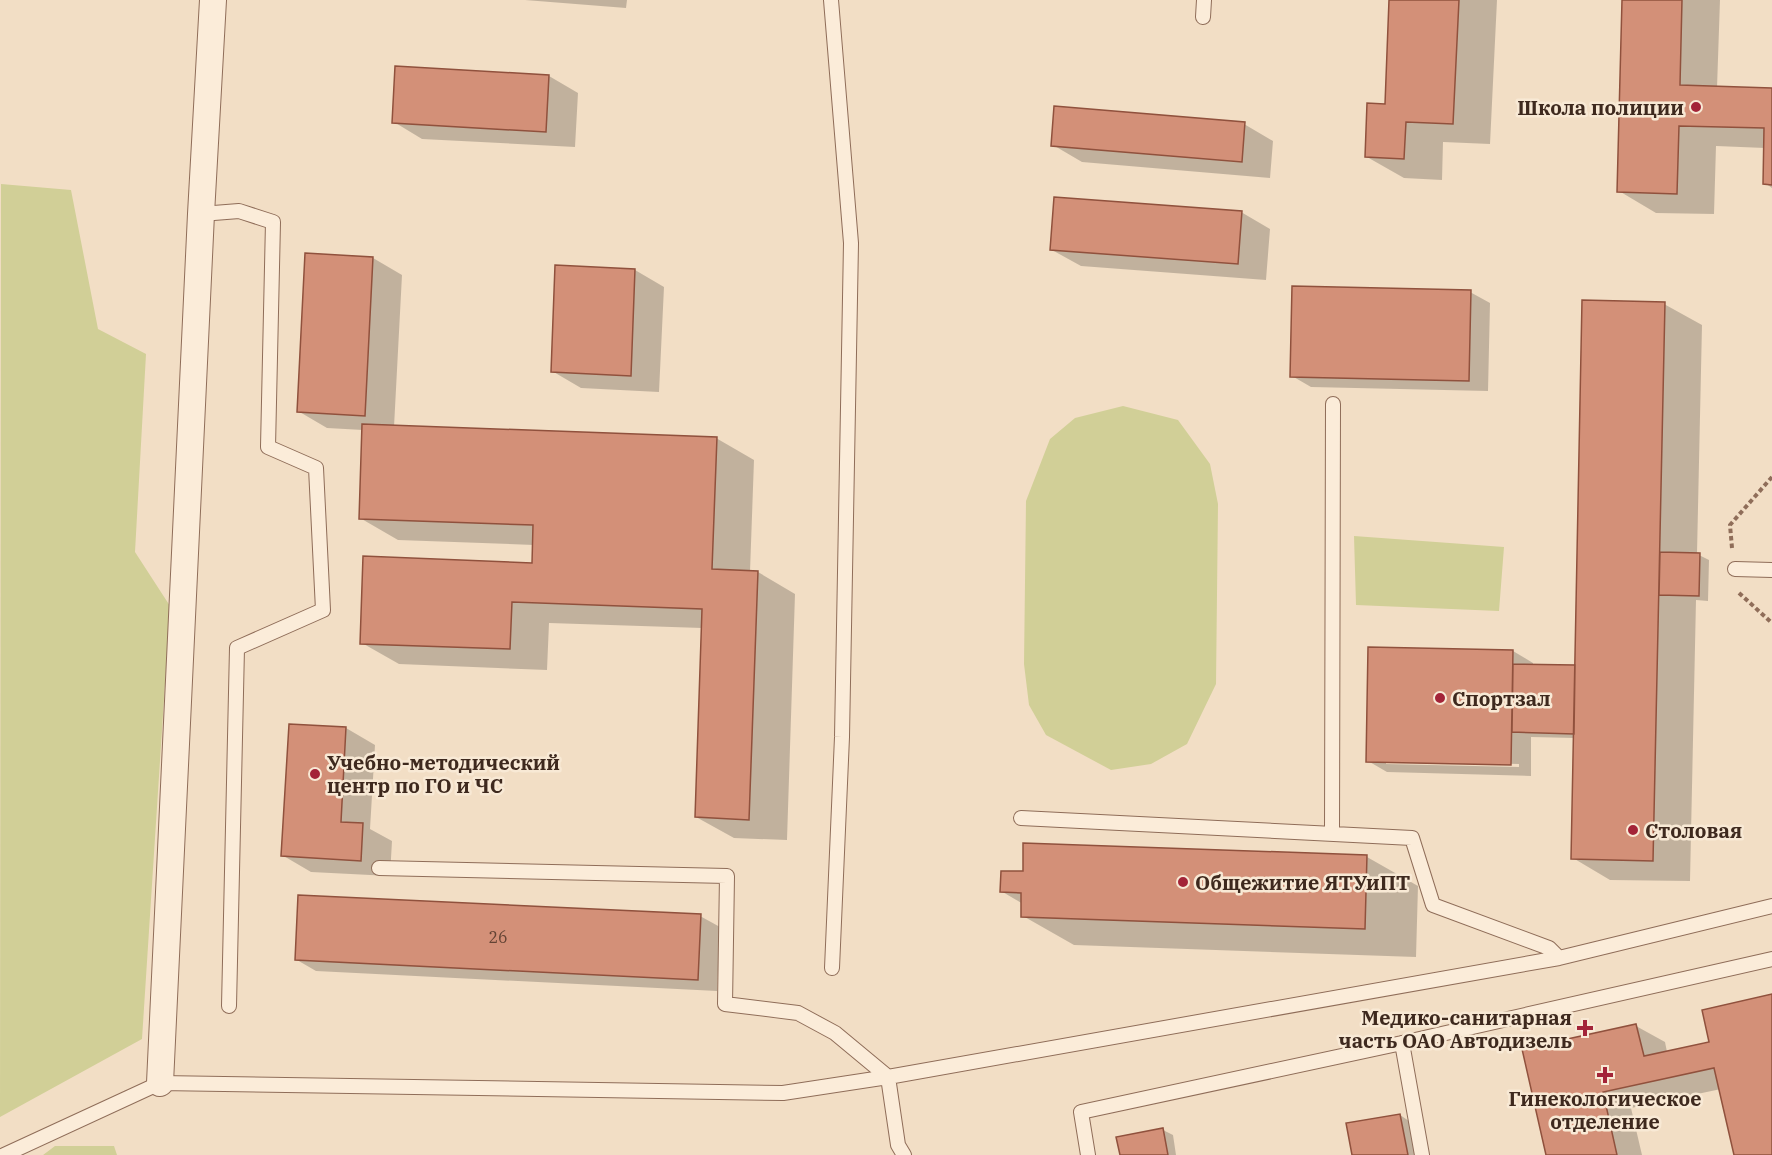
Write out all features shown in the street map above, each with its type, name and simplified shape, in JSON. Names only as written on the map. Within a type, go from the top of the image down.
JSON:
[{"type":"street","points":[[160,1083],[213,0]]},
{"type":"lane","points":[[831,0],[851,243],[842,737],[832,968]]},
{"type":"lane","points":[[1203,18],[1204,0]]},
{"type":"lane","points":[[201,214],[239,211],[273,222],[268,447],[316,468],[323,610],[237,648],[229,1006]]},
{"type":"lane","points":[[1332,834],[1333,404]]},
{"type":"lane","points":[[1735,569],[1772,570]]},
{"type":"lane","points":[[1021,818],[1412,838],[1433,905],[1548,948],[1559,958]]},
{"type":"lane","points":[[379,868],[727,876],[725,1004],[798,1013],[835,1033],[888,1077],[898,1152]]},
{"type":"lane","points":[[4,1155],[160,1083],[783,1093],[888,1077],[1559,958],[1772,906]]},
{"type":"lane","points":[[1088,1155],[1081,1112],[1401,1043],[1772,959]]},
{"type":"lane","points":[[1401,1043],[1422,1155]]},
{"type":"path","points":[[1730,525],[1772,477]]},
{"type":"shaded area","points":[[1,184],[71,190],[98,329],[146,354],[135,552],[170,606],[142,1039],[0,1117]]},
{"type":"shaded area","points":[[1123,406],[1178,420],[1210,464],[1218,504],[1216,684],[1187,744],[1151,764],[1111,770],[1046,735],[1029,705],[1024,664],[1026,501],[1050,439],[1075,418]]},
{"type":"shaded area","points":[[1354,536],[1504,547],[1499,611],[1356,605]]},
{"type":"shaded area","points":[[55,1146],[114,1146],[117,1155],[43,1155]]},
{"type":"building","points":[[1389,0],[1459,0],[1453,124],[1406,122],[1404,159],[1365,157],[1367,103],[1385,104]]},
{"type":"building","name":"Школа полиции","points":[[1622,0],[1682,0],[1680,85],[1772,88],[1772,185],[1763,184],[1764,128],[1679,126],[1677,194],[1617,192]]},
{"type":"building","points":[[395,66],[549,75],[546,132],[392,123]]},
{"type":"building","points":[[1054,106],[1245,122],[1242,162],[1051,146]]},
{"type":"building","points":[[1054,197],[1242,211],[1238,264],[1050,250]]},
{"type":"building","points":[[305,253],[373,257],[365,416],[297,412]]},
{"type":"building","points":[[555,265],[635,269],[631,376],[551,372]]},
{"type":"building","points":[[1292,286],[1471,290],[1469,381],[1290,377]]},
{"type":"building","points":[[1582,300],[1665,302],[1653,861],[1571,859]]},
{"type":"building","points":[[362,424],[717,437],[712,569],[758,571],[749,820],[695,817],[702,609],[512,602],[510,649],[360,644],[363,556],[532,563],[533,525],[359,519]]},
{"type":"building","points":[[1660,552],[1700,553],[1699,596],[1659,595]]},
{"type":"building","name":"Спортзал","points":[[1368,647],[1513,650],[1511,765],[1366,762]]},
{"type":"building","points":[[1513,664],[1575,665],[1574,734],[1512,732]]},
{"type":"building","name":"Учебно-методический центр по ГО и ЧС","points":[[289,724],[346,727],[341,822],[363,823],[361,861],[281,856]]},
{"type":"building","name":"Общежитие ЯТУиПТ","points":[[1023,843],[1367,855],[1365,929],[1021,917],[1021,893],[1000,892],[1001,871],[1023,871]]},
{"type":"building","points":[[298,895],[701,914],[698,980],[295,960]]},
{"type":"building","name":"Гинекологическое отделение","points":[[1772,994],[1772,1155],[1734,1155],[1714,1068],[1603,1092],[1617,1155],[1546,1155],[1522,1049],[1636,1024],[1644,1056],[1709,1042],[1702,1010]]},
{"type":"building","points":[[1400,1114],[1408,1155],[1352,1155],[1346,1123]]},
{"type":"building","points":[[1163,1128],[1168,1155],[1120,1155],[1116,1137]]},
{"type":"place","name":"Школа полиции","points":[[1696,107]]},
{"type":"place","name":"Спортзал","points":[[1440,698]]},
{"type":"place","name":"Учебно-методический центр по ГО и ЧС","points":[[315,774]]},
{"type":"place","name":"Столовая","points":[[1633,830]]},
{"type":"place","name":"Общежитие ЯТУиПТ","points":[[1183,882]]},
{"type":"place","name":"Медико-санитарная часть ОАО Автодизель","points":[[1585,1028]]},
{"type":"place","name":"Гинекологическое отделение","points":[[1605,1075]]}]
